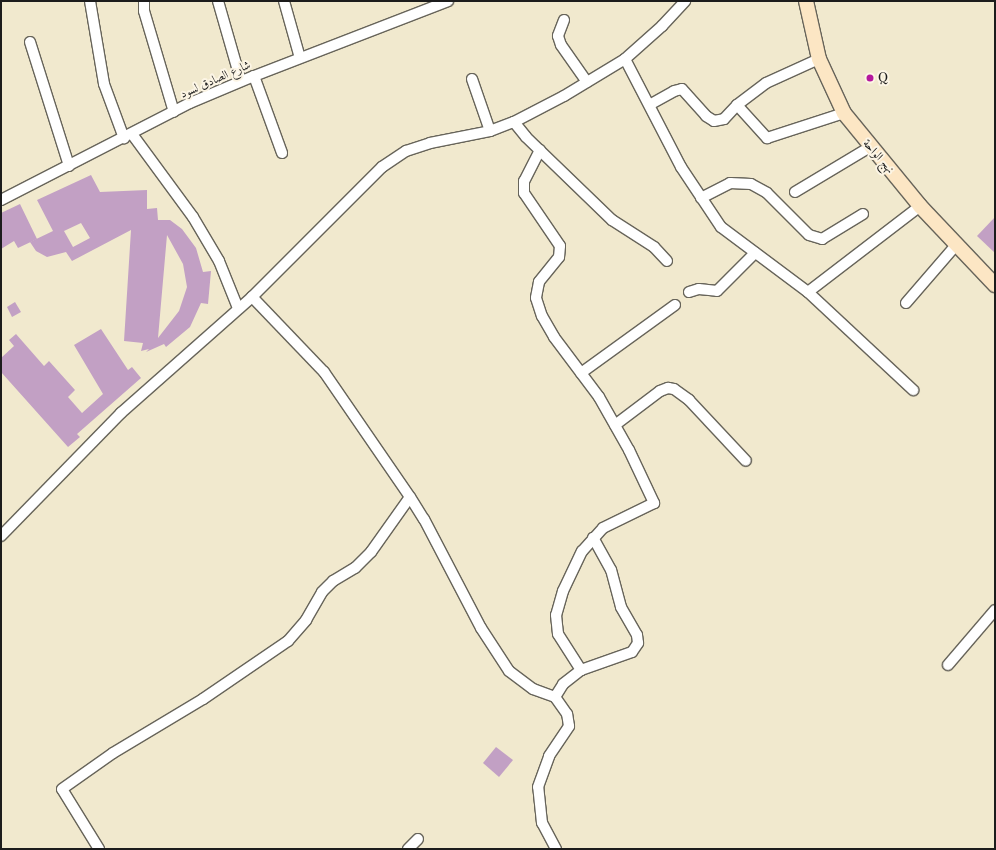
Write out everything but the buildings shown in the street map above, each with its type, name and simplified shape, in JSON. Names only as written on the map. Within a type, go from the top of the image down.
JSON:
[{"type":"street","points":[[90,1],[104,84],[128,136],[193,217],[219,261],[238,308]]},
{"type":"street","points":[[144,1],[144,11],[174,112]]},
{"type":"street","points":[[218,1],[241,81]]},
{"type":"street","points":[[284,1],[300,58]]},
{"type":"street","name":"شارع الصادق لسود","points":[[1,200],[174,112],[241,81],[448,1]]},
{"type":"street","points":[[3,530],[121,413],[252,297],[393,159],[423,145],[490,131],[514,122],[587,82],[625,59],[662,26],[685,1]]},
{"type":"street","name":"نهج الواحة","points":[[806,1],[819,59],[844,112],[870,147],[920,206],[995,285]]},
{"type":"street","points":[[564,20],[558,36],[561,45],[587,82]]},
{"type":"street","points":[[30,42],[69,166]]},
{"type":"street","points":[[625,59],[651,104],[681,167],[721,227],[755,254],[808,292],[913,390]]},
{"type":"street","points":[[651,104],[674,91],[682,89],[706,116],[714,121],[724,118],[737,105],[766,83],[819,59]]},
{"type":"street","points":[[254,76],[282,153]]},
{"type":"street","points":[[472,79],[490,131]]},
{"type":"street","points":[[737,105],[767,138],[784,135],[844,112]]},
{"type":"street","points":[[514,122],[540,150],[612,220],[654,247],[667,260]]},
{"type":"street","points":[[795,192],[870,147]]},
{"type":"street","points":[[540,150],[524,181],[524,193],[560,246],[559,256],[539,282],[536,298],[542,316],[554,337],[581,373],[615,425],[654,504],[603,528],[582,551],[563,591],[556,615],[558,634],[581,670]]},
{"type":"street","points":[[701,198],[730,183],[751,184],[767,193],[809,235],[822,239],[863,214]]},
{"type":"street","points":[[808,292],[920,206]]},
{"type":"street","points":[[906,303],[956,245]]},
{"type":"street","points":[[689,292],[699,289],[717,291],[755,254]]},
{"type":"street","points":[[252,297],[324,372],[410,497],[424,519],[481,628],[509,671],[533,689],[555,697],[567,714],[569,726],[549,756],[538,787],[542,823],[556,849]]},
{"type":"street","points":[[581,373],[675,306]]},
{"type":"street","points":[[615,425],[660,392],[668,388],[674,389],[689,400],[746,461]]},
{"type":"street","points":[[99,849],[62,789],[113,753],[220,688],[288,641],[306,620],[322,592],[333,581],[355,568],[372,552],[410,497]]},
{"type":"street","points":[[555,697],[563,684],[581,670],[632,652],[638,643],[637,635],[621,607],[611,570],[593,538]]},
{"type":"street","points":[[948,665],[995,610]]},
{"type":"street","points":[[408,849],[418,838]]},
{"type":"place","name":"Q","points":[[870,78]]}]
